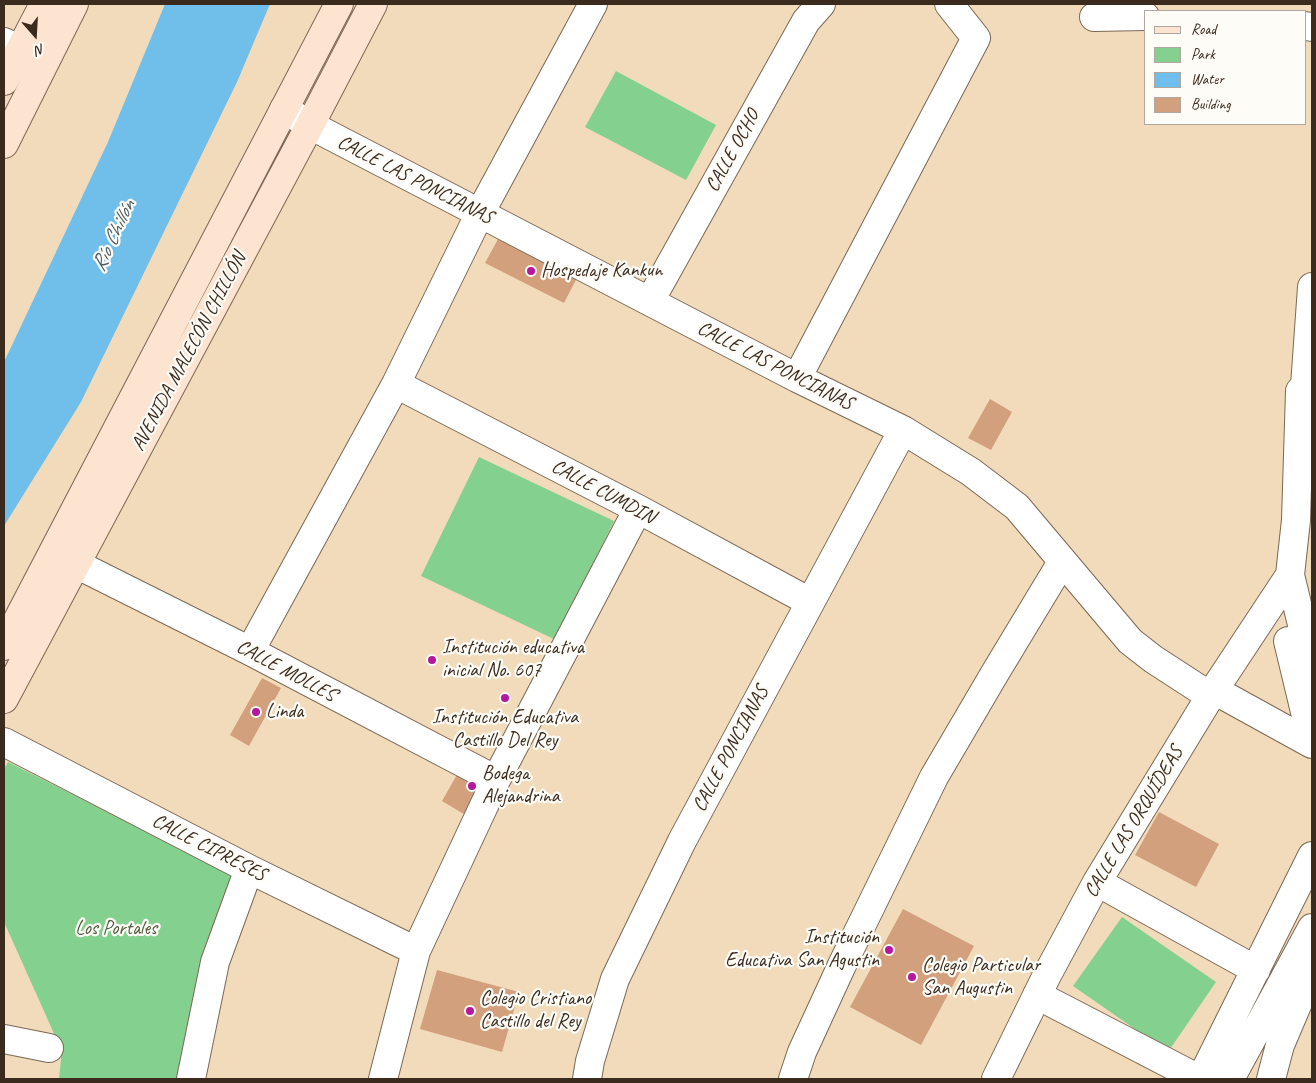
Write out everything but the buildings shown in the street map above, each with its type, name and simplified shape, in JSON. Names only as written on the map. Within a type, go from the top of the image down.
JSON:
[{"type":"street","points":[[4,81],[12,45],[44,4]]},
{"type":"street","points":[[4,144],[74,4]]},
{"type":"street","name":"AVENIDA MALECÓN CHILLÓN","points":[[4,646],[339,4]]},
{"type":"street","name":"AVENIDA MALECÓN CHILLÓN","points":[[4,699],[373,4]]},
{"type":"street","points":[[250,651],[396,384],[480,213],[593,4]]},
{"type":"street","name":"CALLE OCHO","points":[[650,301],[806,21],[821,4]]},
{"type":"street","points":[[797,378],[976,38],[950,4]]},
{"type":"street","points":[[1094,16],[1144,16]]},
{"type":"street","name":"CALLE LAS PONCIANAS","points":[[284,109],[310,125],[797,378],[903,430],[971,472],[1017,506],[1130,641],[1153,659],[1212,693],[1312,743]]},
{"type":"street","points":[[1312,287],[1308,384],[1300,391],[1304,541],[1283,586],[1312,743]]},
{"type":"street","name":"CALLE CUMDIN","points":[[396,384],[638,509],[810,602]]},
{"type":"street","name":"CALLE PONCIANAS","points":[[587,1079],[590,1061],[615,979],[682,841],[903,430]]},
{"type":"street","points":[[383,1079],[416,951],[496,780],[638,509]]},
{"type":"street","points":[[793,1079],[802,1052],[842,965],[934,777],[994,672],[1062,562]]},
{"type":"street","name":"CALLE MOLLES","points":[[76,564],[250,651],[496,780]]},
{"type":"street","points":[[1283,586],[1312,666]]},
{"type":"street","name":"CALLE LAS ORQUÍDEAS","points":[[996,1079],[1097,882],[1212,693],[1283,586]]},
{"type":"street","name":"CALLE CIPRESES","points":[[4,742],[249,869],[416,951]]},
{"type":"street","points":[[1037,996],[1200,1079],[1312,856]]},
{"type":"street","points":[[191,1079],[215,962],[249,869]]},
{"type":"street","points":[[1097,882],[1256,970]]},
{"type":"street","points":[[1230,1079],[1312,928]]},
{"type":"street","points":[[1271,1079],[1280,1045],[1312,970]]},
{"type":"street","points":[[4,1039],[50,1048]]},
{"type":"green space","points":[[616,71],[716,125],[686,180],[585,127]]},
{"type":"green space","points":[[479,457],[614,521],[556,640],[421,576]]},
{"type":"green space","name":"Los Portales","points":[[8,762],[235,876],[185,1079],[59,1079],[61,1059],[56,1038],[4,922],[4,769]]},
{"type":"green space","points":[[1122,917],[1216,982],[1168,1052],[1073,986]]},
{"type":"water","name":"Río Chillón","points":[[165,4],[270,4],[237,82],[81,402],[4,526],[4,362],[108,142]]},
{"type":"place","name":"Hospedaje Kankun","points":[[531,271]]},
{"type":"place","name":"Institución educativa inicial No. 607","points":[[432,660]]},
{"type":"place","name":"Institución Educativa Castillo Del Rey","points":[[505,698]]},
{"type":"place","name":"Linda","points":[[256,712]]},
{"type":"place","name":"Bodega Alejandrina","points":[[472,786]]},
{"type":"place","name":"Institución Educativa San Agustin","points":[[889,950]]},
{"type":"place","name":"Colegio Particular San Augustin","points":[[912,977]]},
{"type":"place","name":"Colegio Cristiano Castillo del Rey","points":[[470,1011]]}]
